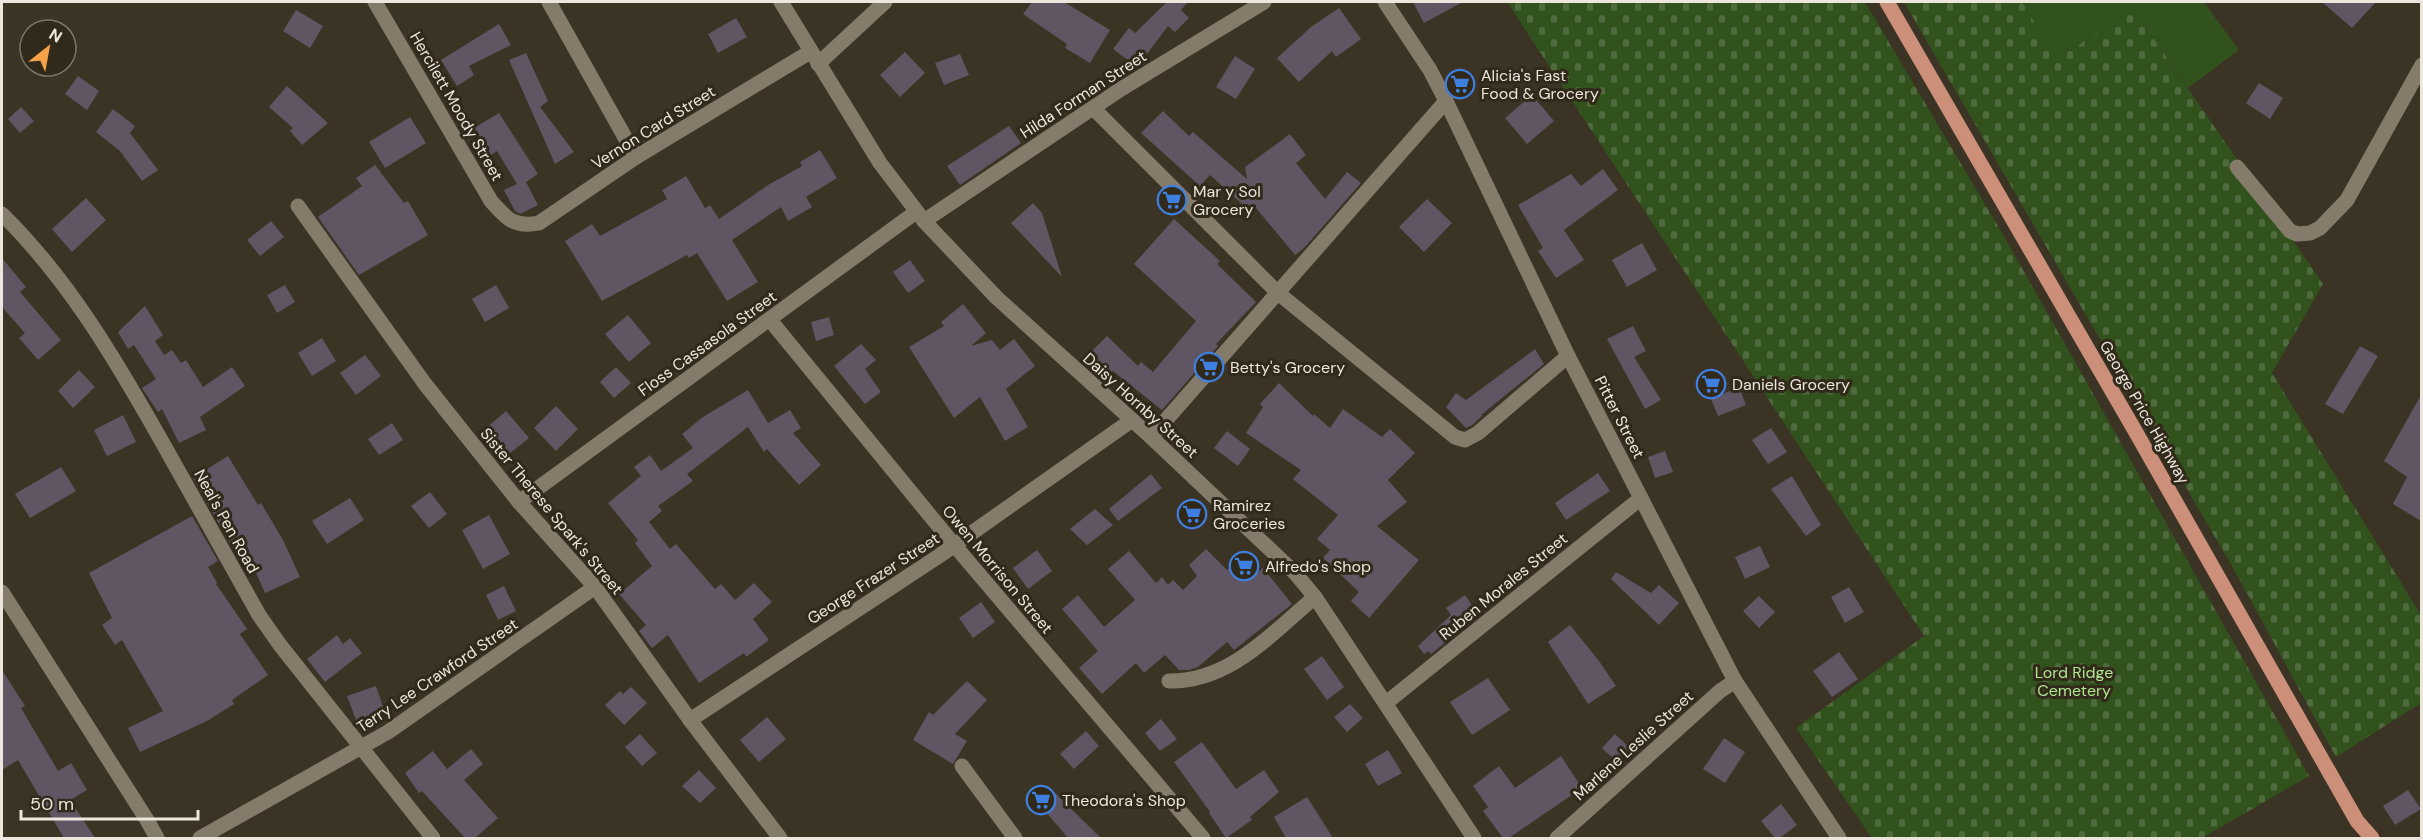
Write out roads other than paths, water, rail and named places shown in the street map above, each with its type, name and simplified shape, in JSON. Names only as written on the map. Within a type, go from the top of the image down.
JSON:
[{"type":"main road","name":"George Price Highway","points":[[1887,2],[2357,821],[2372,838]]},
{"type":"street","name":"Hercilett Moody Street","points":[[375,2],[491,201],[514,224]]},
{"type":"street","points":[[549,2],[636,157]]},
{"type":"street","name":"Daisy Hornby Street","points":[[780,2],[880,163],[920,217],[997,298],[1132,420],[1295,573],[1315,597],[1474,838]]},
{"type":"street","name":"Vernon Card Street","points":[[514,224],[539,223],[636,157],[814,58],[885,2]]},
{"type":"street","name":"Hilda Forman Street","points":[[920,217],[1264,2]]},
{"type":"street","name":"Pitter Street","points":[[1385,2],[1430,70],[1446,101],[1568,356],[1735,681],[1831,835]]},
{"type":"street","points":[[2237,167],[2290,231],[2297,234],[2310,233],[2320,228],[2347,200],[2421,65]]},
{"type":"street","points":[[1150,437],[1446,101]]},
{"type":"street","points":[[1093,108],[1278,293],[1455,437],[1465,440],[1478,433],[1568,356]]},
{"type":"street","name":"Sister Therese Spark's Street","points":[[298,206],[425,384],[519,501],[595,587],[690,720],[780,838]]},
{"type":"street","name":"Neal's Pen Road","points":[[2,214],[25,237],[63,283],[110,350],[260,615],[280,645],[433,838]]},
{"type":"street","name":"Floss Cassasola Street","points":[[519,501],[770,320],[920,217]]},
{"type":"street","name":"Owen Morrison Street","points":[[770,320],[955,546],[1203,838]]},
{"type":"street","name":"George Frazer Street","points":[[690,720],[955,546],[1132,420]]},
{"type":"street","name":"Ruben Morales Street","points":[[1386,703],[1641,498]]},
{"type":"street","name":"Terry Lee Crawford Street","points":[[200,838],[408,719],[595,587]]},
{"type":"street","points":[[2,592],[157,838]]},
{"type":"street","points":[[1169,681],[1190,682],[1234,665],[1315,597]]},
{"type":"street","name":"Marlene Leslie Street","points":[[1557,838],[1720,691],[1735,681]]},
{"type":"street","points":[[962,766],[1015,838]]},
{"type":"place","name":"Alicia's Fast Food & Grocery","points":[[1460,84]]},
{"type":"place","name":"Mar y Sol Grocery","points":[[1172,200]]},
{"type":"place","name":"Betty's Grocery","points":[[1209,367]]},
{"type":"place","name":"Daniels Grocery","points":[[1711,384]]},
{"type":"place","name":"Ramirez Groceries","points":[[1192,514]]},
{"type":"place","name":"Alfredo's Shop","points":[[1244,566]]},
{"type":"place","name":"Theodora's Shop","points":[[1041,800]]},
{"type":"park label","name":"Lord Ridge Cemetery","points":[[2074,681]]}]
